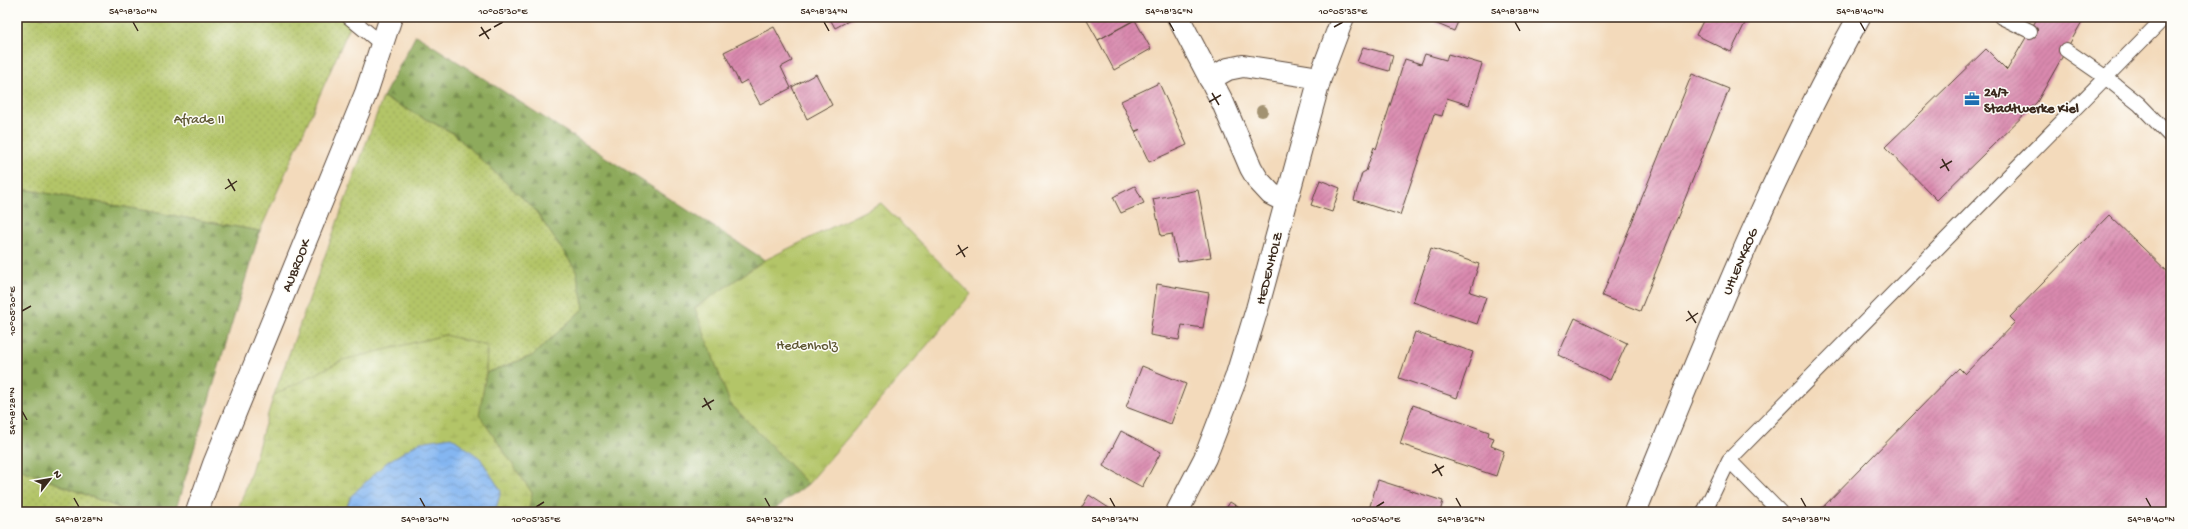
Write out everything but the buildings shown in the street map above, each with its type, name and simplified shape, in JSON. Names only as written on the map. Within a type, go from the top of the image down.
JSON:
[{"type":"street","name":"AUBROOK","points":[[197,512],[214,464],[366,93],[391,17]]},
{"type":"street","points":[[1178,17],[1210,79],[1258,180],[1271,194],[1285,201]]},
{"type":"street","name":"HEDENHOLZ","points":[[1177,512],[1205,458],[1236,378],[1257,309],[1285,201],[1320,78],[1343,17]]},
{"type":"street","name":"UHLENKROG","points":[[1635,512],[1712,323],[1778,172],[1858,17]]},
{"type":"street","points":[[1210,79],[1228,69],[1244,66],[1320,78]]},
{"type":"lane","points":[[349,17],[383,45]]},
{"type":"lane","points":[[2001,17],[2030,31]]},
{"type":"lane","points":[[1704,512],[1729,460],[2164,17]]},
{"type":"lane","points":[[2066,50],[2105,77],[2139,104],[2171,137]]},
{"type":"lane","points":[[1729,460],[1780,512]]},
{"type":"green space","name":"Afrade II","points":[[17,17],[354,17],[260,231],[17,188]]},
{"type":"green space","points":[[416,35],[765,260],[695,308],[730,403],[808,484],[771,512],[528,512],[532,493],[479,415],[486,373],[532,356],[584,308],[576,270],[535,210],[453,133],[383,97]]},
{"type":"green space","points":[[383,97],[453,133],[535,210],[576,270],[584,308],[532,356],[486,373],[487,346],[444,335],[400,347],[274,395]]},
{"type":"green space","points":[[17,188],[260,231],[175,512],[130,512],[17,468]]},
{"type":"green space","name":"Hedenholz","points":[[881,203],[971,294],[808,484],[730,403],[695,308],[765,260]]},
{"type":"green space","points":[[445,335],[487,346],[486,373],[479,415],[532,493],[528,512],[495,512],[500,491],[351,496],[345,512],[237,512],[274,395],[343,360]]},
{"type":"green space","points":[[17,468],[130,512],[17,512]]},
{"type":"water","points":[[451,437],[480,458],[501,491],[495,512],[345,512],[351,496],[387,462],[420,442]]},
{"type":"place","name":"24/7 Stadtwerke Kiel","points":[[1972,99]]}]
